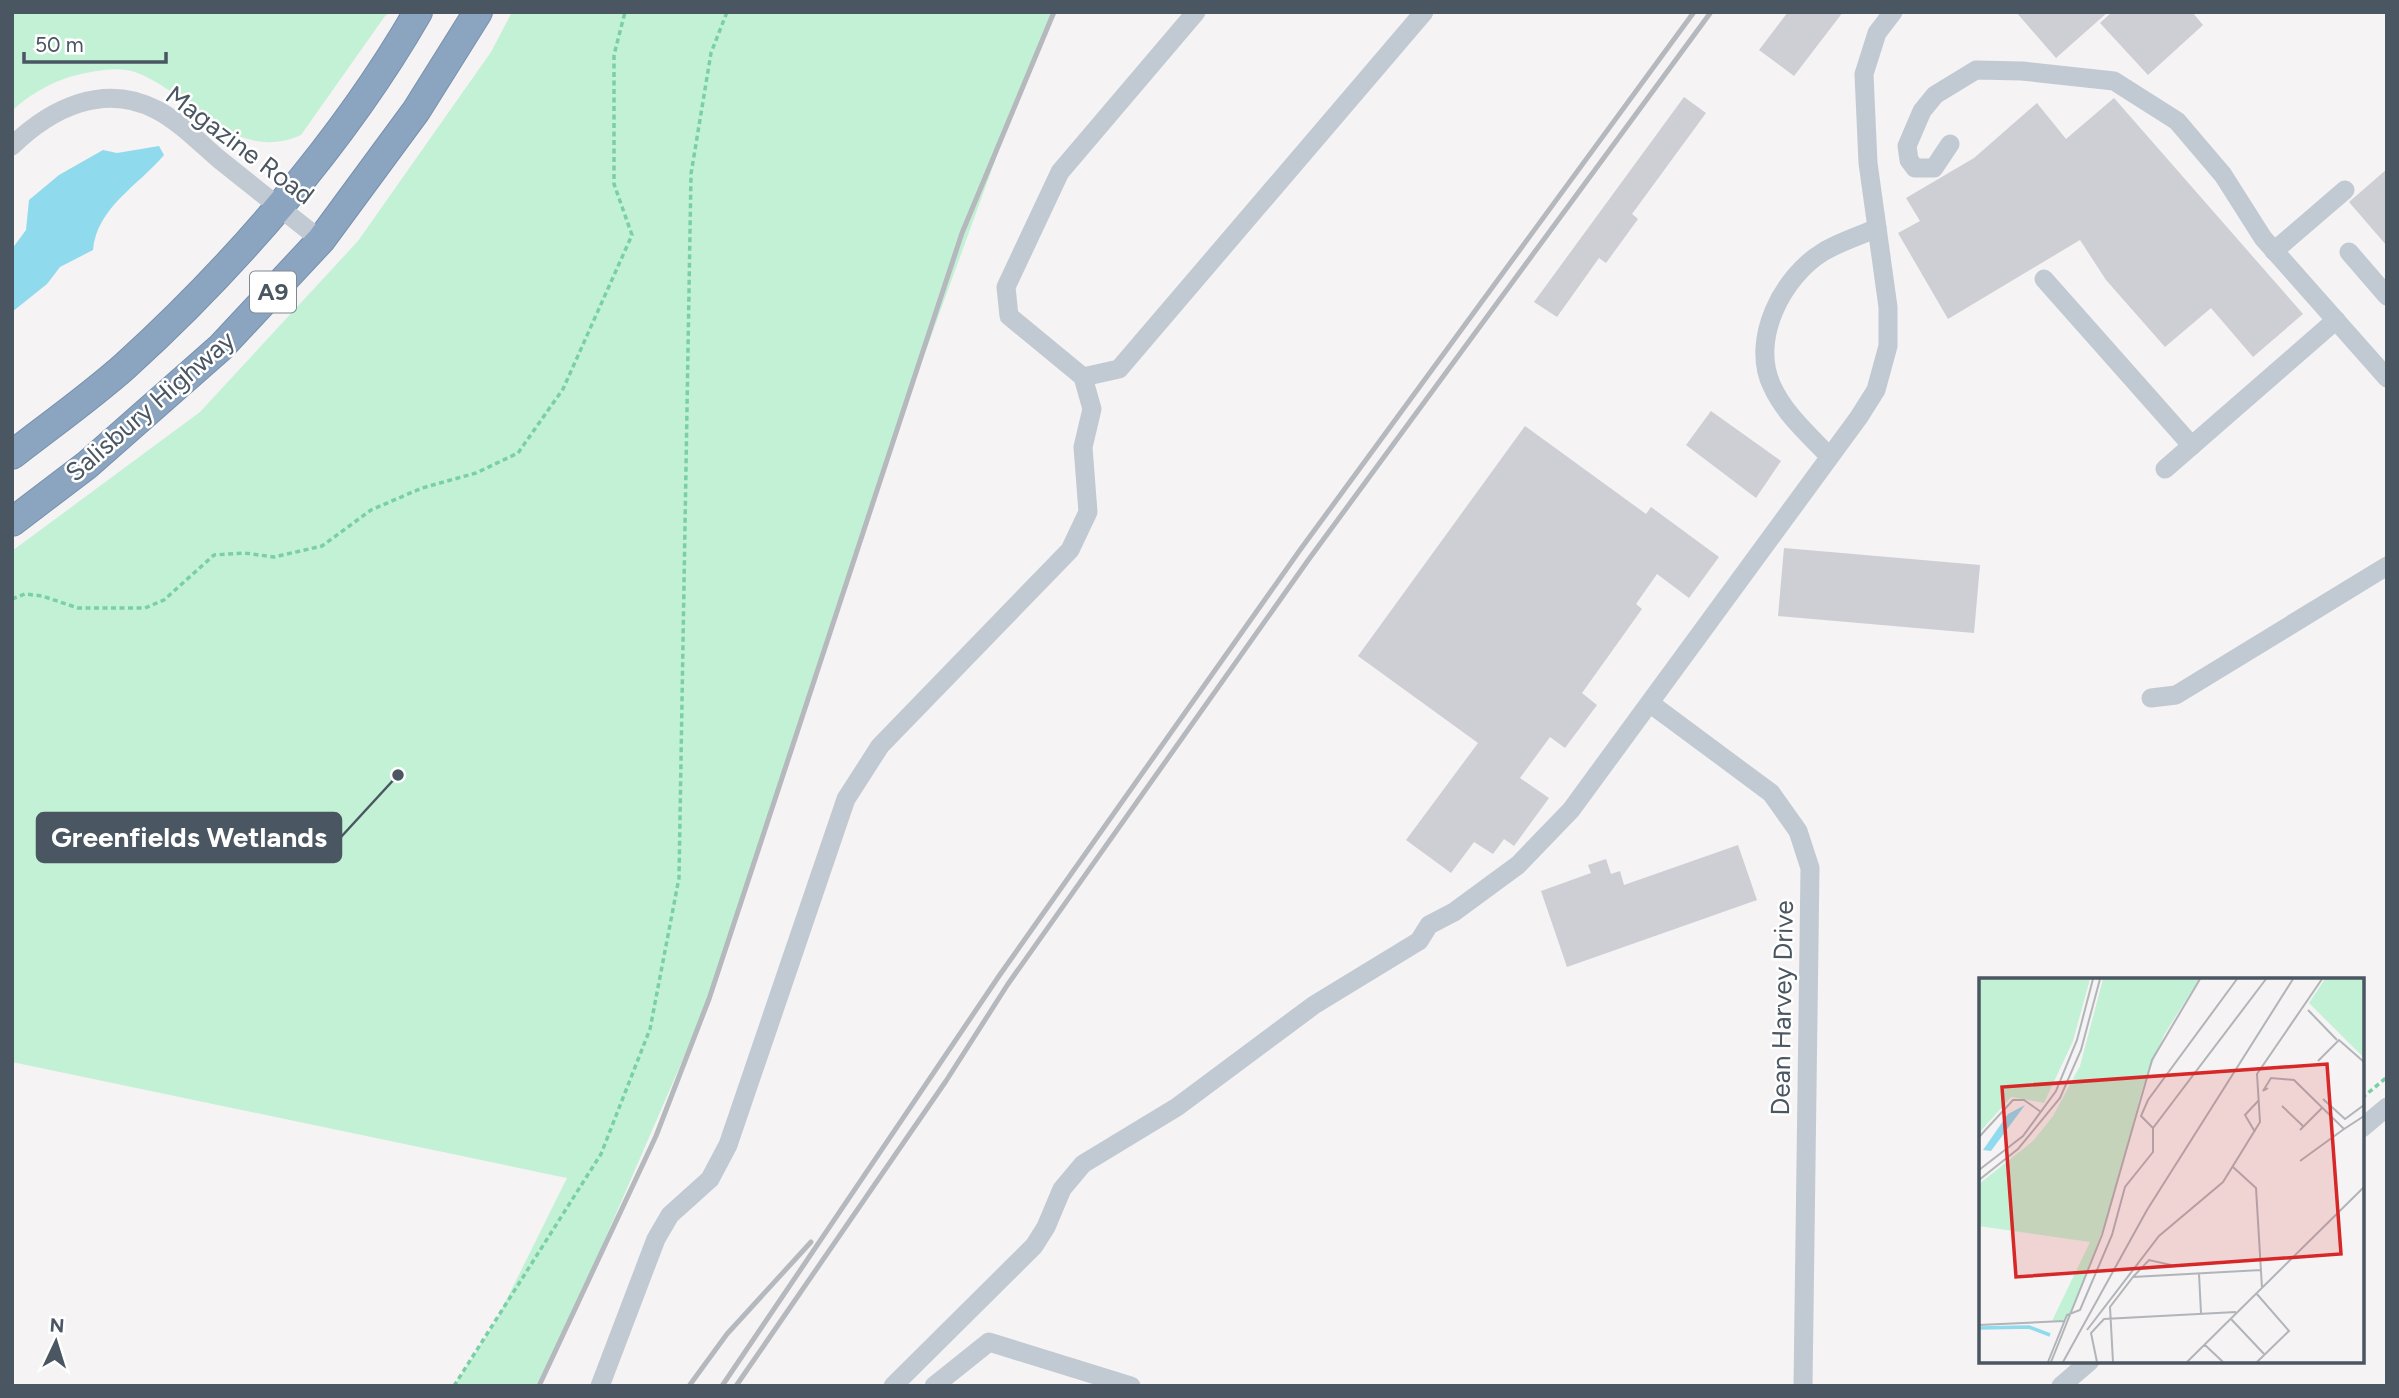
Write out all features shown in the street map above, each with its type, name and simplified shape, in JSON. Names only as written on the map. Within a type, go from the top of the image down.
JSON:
[{"type":"highway","name":"Salisbury Highway","points":[[12,455],[124,367],[233,259],[279,208],[394,53],[418,12]]},
{"type":"highway","name":"Salisbury Highway","points":[[12,522],[87,465],[221,347],[321,240],[416,111],[478,12]]},
{"type":"street","points":[[600,1386],[656,1239],[670,1215],[710,1179],[728,1145],[846,799],[880,746],[1070,550],[1088,512],[1083,447],[1092,409],[1083,377],[1009,316],[1006,287],[1060,172],[1196,12]]},
{"type":"street","points":[[1083,377],[1119,369],[1424,12]]},
{"type":"street","points":[[893,1386],[1034,1246],[1046,1227],[1062,1189],[1083,1164],[1177,1107],[1314,1005],[1419,941],[1429,925],[1454,912],[1518,865],[1571,810],[1651,704],[1876,390],[1888,346],[1888,307],[1868,163],[1864,74],[1877,33],[1893,12]]},
{"type":"street","points":[[1950,144],[1934,168],[1915,168],[1909,160],[1906,146],[1922,111],[1935,95],[1976,70],[2022,71],[2115,81],[2146,98],[2177,121],[2223,175],[2243,210],[2274,251],[2387,378]]},
{"type":"street","name":"Magazine Road","points":[[12,146],[55,112],[72,103],[89,99],[125,100],[156,109],[321,240]]},
{"type":"street","points":[[2274,251],[2345,190]]},
{"type":"street","points":[[1829,456],[1791,416],[1771,386],[1765,359],[1768,329],[1774,310],[1802,270],[1822,253],[1877,228]]},
{"type":"street","points":[[2349,252],[2387,296]]},
{"type":"street","points":[[2044,279],[2192,446]]},
{"type":"street","points":[[2165,469],[2336,320]]},
{"type":"street","points":[[2151,698],[2176,695],[2387,566]]},
{"type":"street","name":"Dean Harvey Drive","points":[[1651,704],[1771,793],[1798,831],[1810,868],[1803,1386]]},
{"type":"street","points":[[2364,1126],[2387,1107]]},
{"type":"street","points":[[934,1386],[989,1342],[1131,1386]]},
{"type":"street","points":[[2061,1386],[2088,1363]]},
{"type":"path","points":[[12,598],[25,594],[42,596],[78,608],[145,608],[164,600],[190,573],[214,555],[274,557],[322,546],[370,510],[422,488],[476,473],[518,453],[563,389],[632,235],[614,184],[614,55],[625,12]]},
{"type":"path","points":[[454,1386],[601,1154],[650,1029],[679,878],[691,174],[711,53],[727,12]]},
{"type":"path","points":[[2364,1096],[2387,1077]]},
{"type":"green space","points":[[12,12],[391,12],[385,16],[301,135],[277,142],[255,141],[234,134],[156,82],[121,69],[91,72],[60,80],[34,94],[12,111]]},
{"type":"green space","points":[[512,12],[1056,12],[1031,62],[894,438],[709,999],[560,1343],[539,1386],[454,1386],[496,1321],[567,1178],[12,1062],[12,551],[200,412],[358,241],[491,52]]},
{"type":"water","points":[[159,146],[164,155],[110,209],[96,235],[93,250],[60,267],[47,284],[12,312],[12,249],[26,230],[29,200],[59,175],[103,150],[117,153]]},
{"type":"building","points":[[1788,12],[1843,12],[1794,76],[1759,50]]},
{"type":"building","points":[[2016,12],[2108,12],[2056,58]]},
{"type":"building","points":[[2112,12],[2192,12],[2203,25],[2148,75],[2100,23]]},
{"type":"building","points":[[1684,97],[1706,113],[1632,214],[1638,219],[1606,263],[1599,258],[1557,317],[1534,302]]},
{"type":"building","points":[[2114,98],[2303,314],[2253,357],[2211,308],[2165,347],[2106,280],[2080,240],[1948,319],[1898,233],[1920,221],[1906,198],[1974,158],[2037,103],[2066,139]]},
{"type":"building","points":[[2387,169],[2387,246],[2349,202]]},
{"type":"building","points":[[1711,411],[1781,461],[1756,498],[1686,445]]},
{"type":"building","points":[[1525,426],[1646,514],[1651,507],[1719,557],[1689,598],[1657,574],[1636,604],[1642,609],[1582,693],[1597,705],[1565,748],[1550,737],[1520,778],[1549,798],[1514,846],[1504,839],[1493,854],[1474,842],[1451,873],[1406,840],[1478,743],[1358,656]]},
{"type":"building","points":[[1784,548],[1980,565],[1974,633],[1778,616]]},
{"type":"building","points":[[1738,845],[1757,900],[1567,967],[1541,891],[1591,873],[1588,865],[1606,859],[1611,874],[1620,871],[1624,885]]},
{"type":"railway","points":[[539,1386],[656,1136],[709,999],[962,233],[1054,12]]},
{"type":"railway","points":[[722,1386],[999,976],[1300,550],[1694,12]]},
{"type":"railway","points":[[736,1386],[946,1081],[1008,984],[1309,559],[1711,12]]},
{"type":"railway","points":[[689,1386],[727,1334],[811,1242]]},
{"type":"place","name":"Greenfields Wetlands","points":[[398,775]]}]
